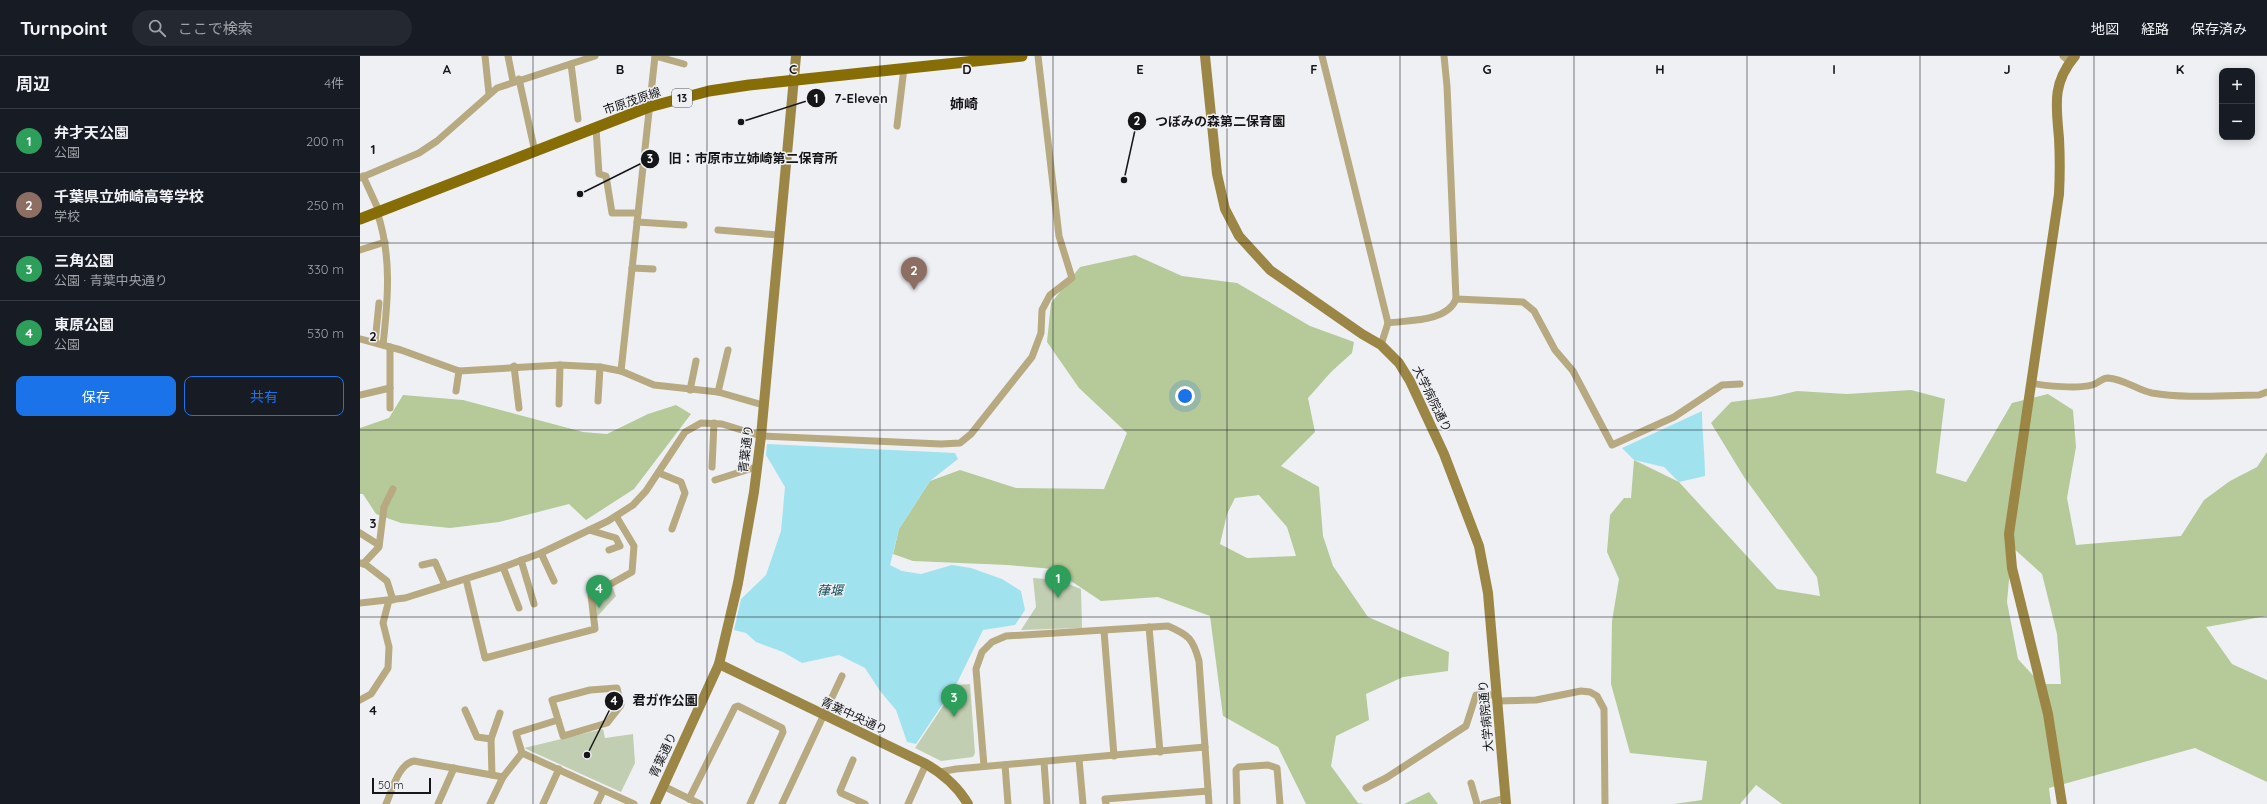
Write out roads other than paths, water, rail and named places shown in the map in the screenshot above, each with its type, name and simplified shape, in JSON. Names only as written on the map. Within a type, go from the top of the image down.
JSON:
[{"type":"main road","name":"市原茂原線","points":[[360,219],[649,107],[730,87],[1022,56]]},
{"type":"street","points":[[485,56],[489,94]]},
{"type":"street","points":[[508,56],[516,80],[535,152]]},
{"type":"street","points":[[390,408],[390,388],[386,346],[388,295],[385,242],[378,212],[361,177],[419,153],[437,141],[497,88],[516,80],[595,56]]},
{"type":"street","points":[[621,371],[655,56],[684,64]]},
{"type":"street","name":"青葉通り","points":[[655,804],[719,664],[738,583],[754,492],[761,436],[792,80],[796,56]]},
{"type":"street","points":[[360,603],[391,600],[503,567],[541,553],[616,516],[633,505],[659,473],[685,432],[701,423],[714,423],[761,436],[960,443],[971,434],[1032,357],[1041,333],[1042,310],[1050,295],[1072,278],[1059,236],[1038,56]]},
{"type":"street","name":"大学病院通り","points":[[1205,56],[1217,174],[1225,210],[1239,236],[1270,270],[1362,334],[1381,345],[1399,363],[1410,381],[1444,454],[1479,546],[1488,593],[1506,801]]},
{"type":"street","points":[[1322,56],[1388,322],[1381,345]]},
{"type":"street","points":[[1388,322],[1435,316],[1446,312],[1453,306],[1456,299],[1447,86],[1444,56]]},
{"type":"street","points":[[2062,804],[2048,714],[2012,568],[2009,534],[2059,194],[2060,169],[2056,105],[2061,78],[2069,58]]},
{"type":"street","points":[[571,64],[578,119]]},
{"type":"street","points":[[897,126],[904,68]]},
{"type":"street","points":[[596,128],[599,174],[606,176],[612,213],[638,213]]},
{"type":"street","points":[[637,222],[684,225]]},
{"type":"street","points":[[718,230],[778,235]]},
{"type":"street","points":[[360,250],[385,242]]},
{"type":"street","points":[[632,268],[653,269]]},
{"type":"street","points":[[1456,299],[1523,302],[1534,311],[1555,350],[1572,371],[1612,445],[1674,417],[1718,387],[1740,384]]},
{"type":"street","points":[[375,342],[379,303]]},
{"type":"street","points":[[360,340],[375,342],[459,371],[514,366],[560,365],[600,367],[621,371],[654,385],[718,392],[763,406]]},
{"type":"street","points":[[718,392],[728,350]]},
{"type":"street","points":[[690,390],[696,361]]},
{"type":"street","points":[[559,404],[560,365]]},
{"type":"street","points":[[514,366],[519,408]]},
{"type":"street","points":[[598,401],[600,367]]},
{"type":"street","points":[[456,391],[459,371]]},
{"type":"street","points":[[2031,383],[2049,386],[2092,385],[2102,379],[2108,378],[2150,392],[2170,395],[2259,395],[2267,392]]},
{"type":"street","points":[[360,395],[390,388]]},
{"type":"street","points":[[712,467],[714,423]]},
{"type":"street","points":[[715,480],[756,467]]},
{"type":"street","points":[[659,473],[681,482],[685,493],[672,529]]},
{"type":"street","points":[[360,700],[371,694],[388,668],[389,647],[383,623],[391,600],[387,581],[361,564],[380,545],[384,507],[393,489]]},
{"type":"street","points":[[466,579],[485,658],[594,629],[591,594],[632,572],[634,546],[616,516]]},
{"type":"street","points":[[589,530],[616,538],[620,546],[609,550]]},
{"type":"street","points":[[360,533],[380,545]]},
{"type":"street","points":[[541,553],[554,581]]},
{"type":"street","points":[[521,560],[534,604]]},
{"type":"street","points":[[422,565],[435,562],[446,585]]},
{"type":"street","points":[[503,567],[519,608]]},
{"type":"street","points":[[984,766],[976,669],[982,652],[992,642],[1006,636],[1168,626],[1186,634],[1195,644],[1199,661],[1209,804]]},
{"type":"street","points":[[1149,627],[1160,752]]},
{"type":"street","points":[[1104,631],[1114,756]]},
{"type":"street","name":"青葉中央通り","points":[[719,664],[926,764],[940,772],[955,787],[968,804]]},
{"type":"street","points":[[782,804],[842,676]]},
{"type":"street","points":[[617,688],[621,705],[607,723],[563,736],[558,720],[552,700],[590,690],[617,688]]},
{"type":"street","points":[[1366,788],[1386,778],[1466,726],[1476,695],[1536,700],[1580,691],[1596,696],[1604,709],[1605,804]]},
{"type":"street","points":[[689,799],[735,707],[738,706],[782,728],[783,732],[750,804]]},
{"type":"street","points":[[465,710],[477,737],[491,738]]},
{"type":"street","points":[[492,775],[491,738],[500,712]]},
{"type":"street","points":[[558,720],[516,733],[522,753],[634,804]]},
{"type":"street","points":[[940,772],[956,768],[1044,762],[1205,747]]},
{"type":"street","points":[[490,804],[503,777],[522,753]]},
{"type":"street","points":[[1079,759],[1083,804]]},
{"type":"street","points":[[853,760],[840,791],[865,804]]},
{"type":"street","points":[[386,804],[402,769],[408,762],[414,761],[503,777]]},
{"type":"street","points":[[1044,762],[1048,804]]},
{"type":"street","points":[[908,804],[926,764]]},
{"type":"street","points":[[1005,765],[1008,804]]},
{"type":"street","points":[[1237,804],[1236,770],[1239,767],[1268,765],[1276,768],[1280,804]]},
{"type":"street","points":[[438,804],[454,768]]},
{"type":"street","points":[[543,804],[559,769]]},
{"type":"street","points":[[1471,783],[1476,804]]},
{"type":"street","points":[[663,786],[700,804]]},
{"type":"street","points":[[597,804],[603,791]]},
{"type":"street","points":[[1106,804],[1105,799],[1208,792]]},
{"type":"street","points":[[1484,804],[1506,801]]},
{"type":"water","points":[[1702,411],[1705,476],[1679,482],[1664,467],[1634,460],[1622,448]]},
{"type":"water","name":"葎堰","points":[[767,444],[955,453],[958,459],[930,481],[899,529],[890,565],[902,571],[921,574],[952,565],[971,568],[1002,579],[1021,591],[1025,610],[1015,625],[983,630],[958,681],[916,744],[907,742],[896,710],[880,691],[865,668],[839,655],[802,663],[783,652],[756,642],[746,633],[734,630],[741,599],[766,575],[781,531],[785,487],[766,455]]},
{"type":"place","name":"7-Eleven","points":[[741,122]]},
{"type":"place","name":"つぼみの森第二保育園","points":[[1124,180]]},
{"type":"place","name":"旧：市原市立姉崎第二保育所","points":[[580,194]]},
{"type":"place","name":"千葉県立姉崎高等学校","points":[[914,290]]},
{"type":"place","name":"弁才天公園","points":[[1058,598]]},
{"type":"place","name":"東原公園","points":[[599,608]]},
{"type":"place","name":"三角公園","points":[[954,717]]},
{"type":"place","name":"君ガ作公園","points":[[587,755]]},
{"type":"district","name":"姉崎","points":[[964,104]]}]
